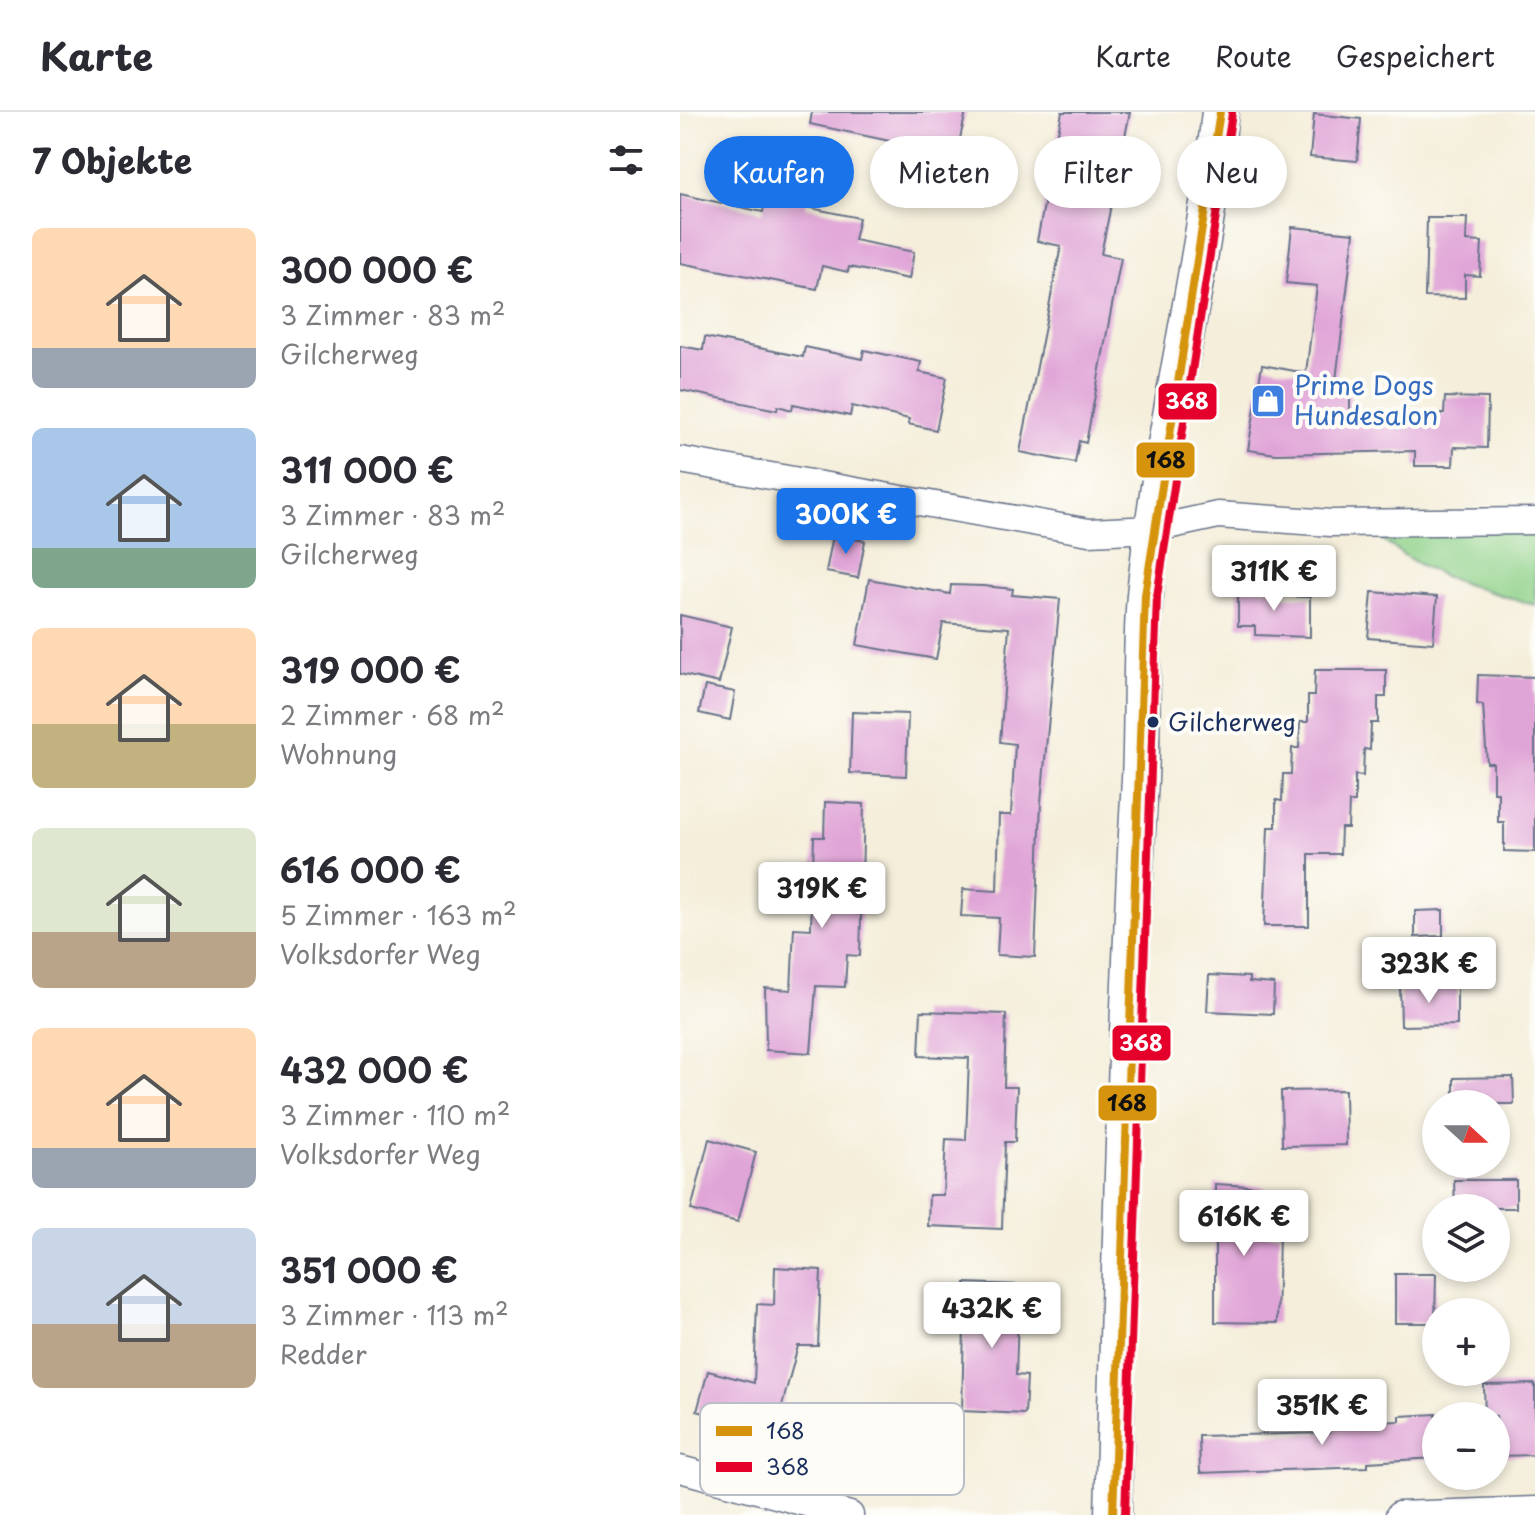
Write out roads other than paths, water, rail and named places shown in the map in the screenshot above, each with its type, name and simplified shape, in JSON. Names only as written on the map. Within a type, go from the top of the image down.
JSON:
[{"type":"street","points":[[1113,1515],[1125,1073],[1143,719],[1145,599],[1153,529],[1199,267],[1220,112]]},
{"type":"street","points":[[680,460],[1089,532],[1153,529],[1218,515],[1331,523],[1535,521]]},
{"type":"street","points":[[680,1469],[700,1474]]},
{"type":"street","points":[[776,1495],[850,1515]]},
{"type":"street","points":[[1399,1515],[1535,1510]]},
{"type":"place","name":"Prime Dogs Hundesalon","points":[[1268,401]]},
{"type":"place","name":"Gilcherweg","points":[[1153,722]]}]
